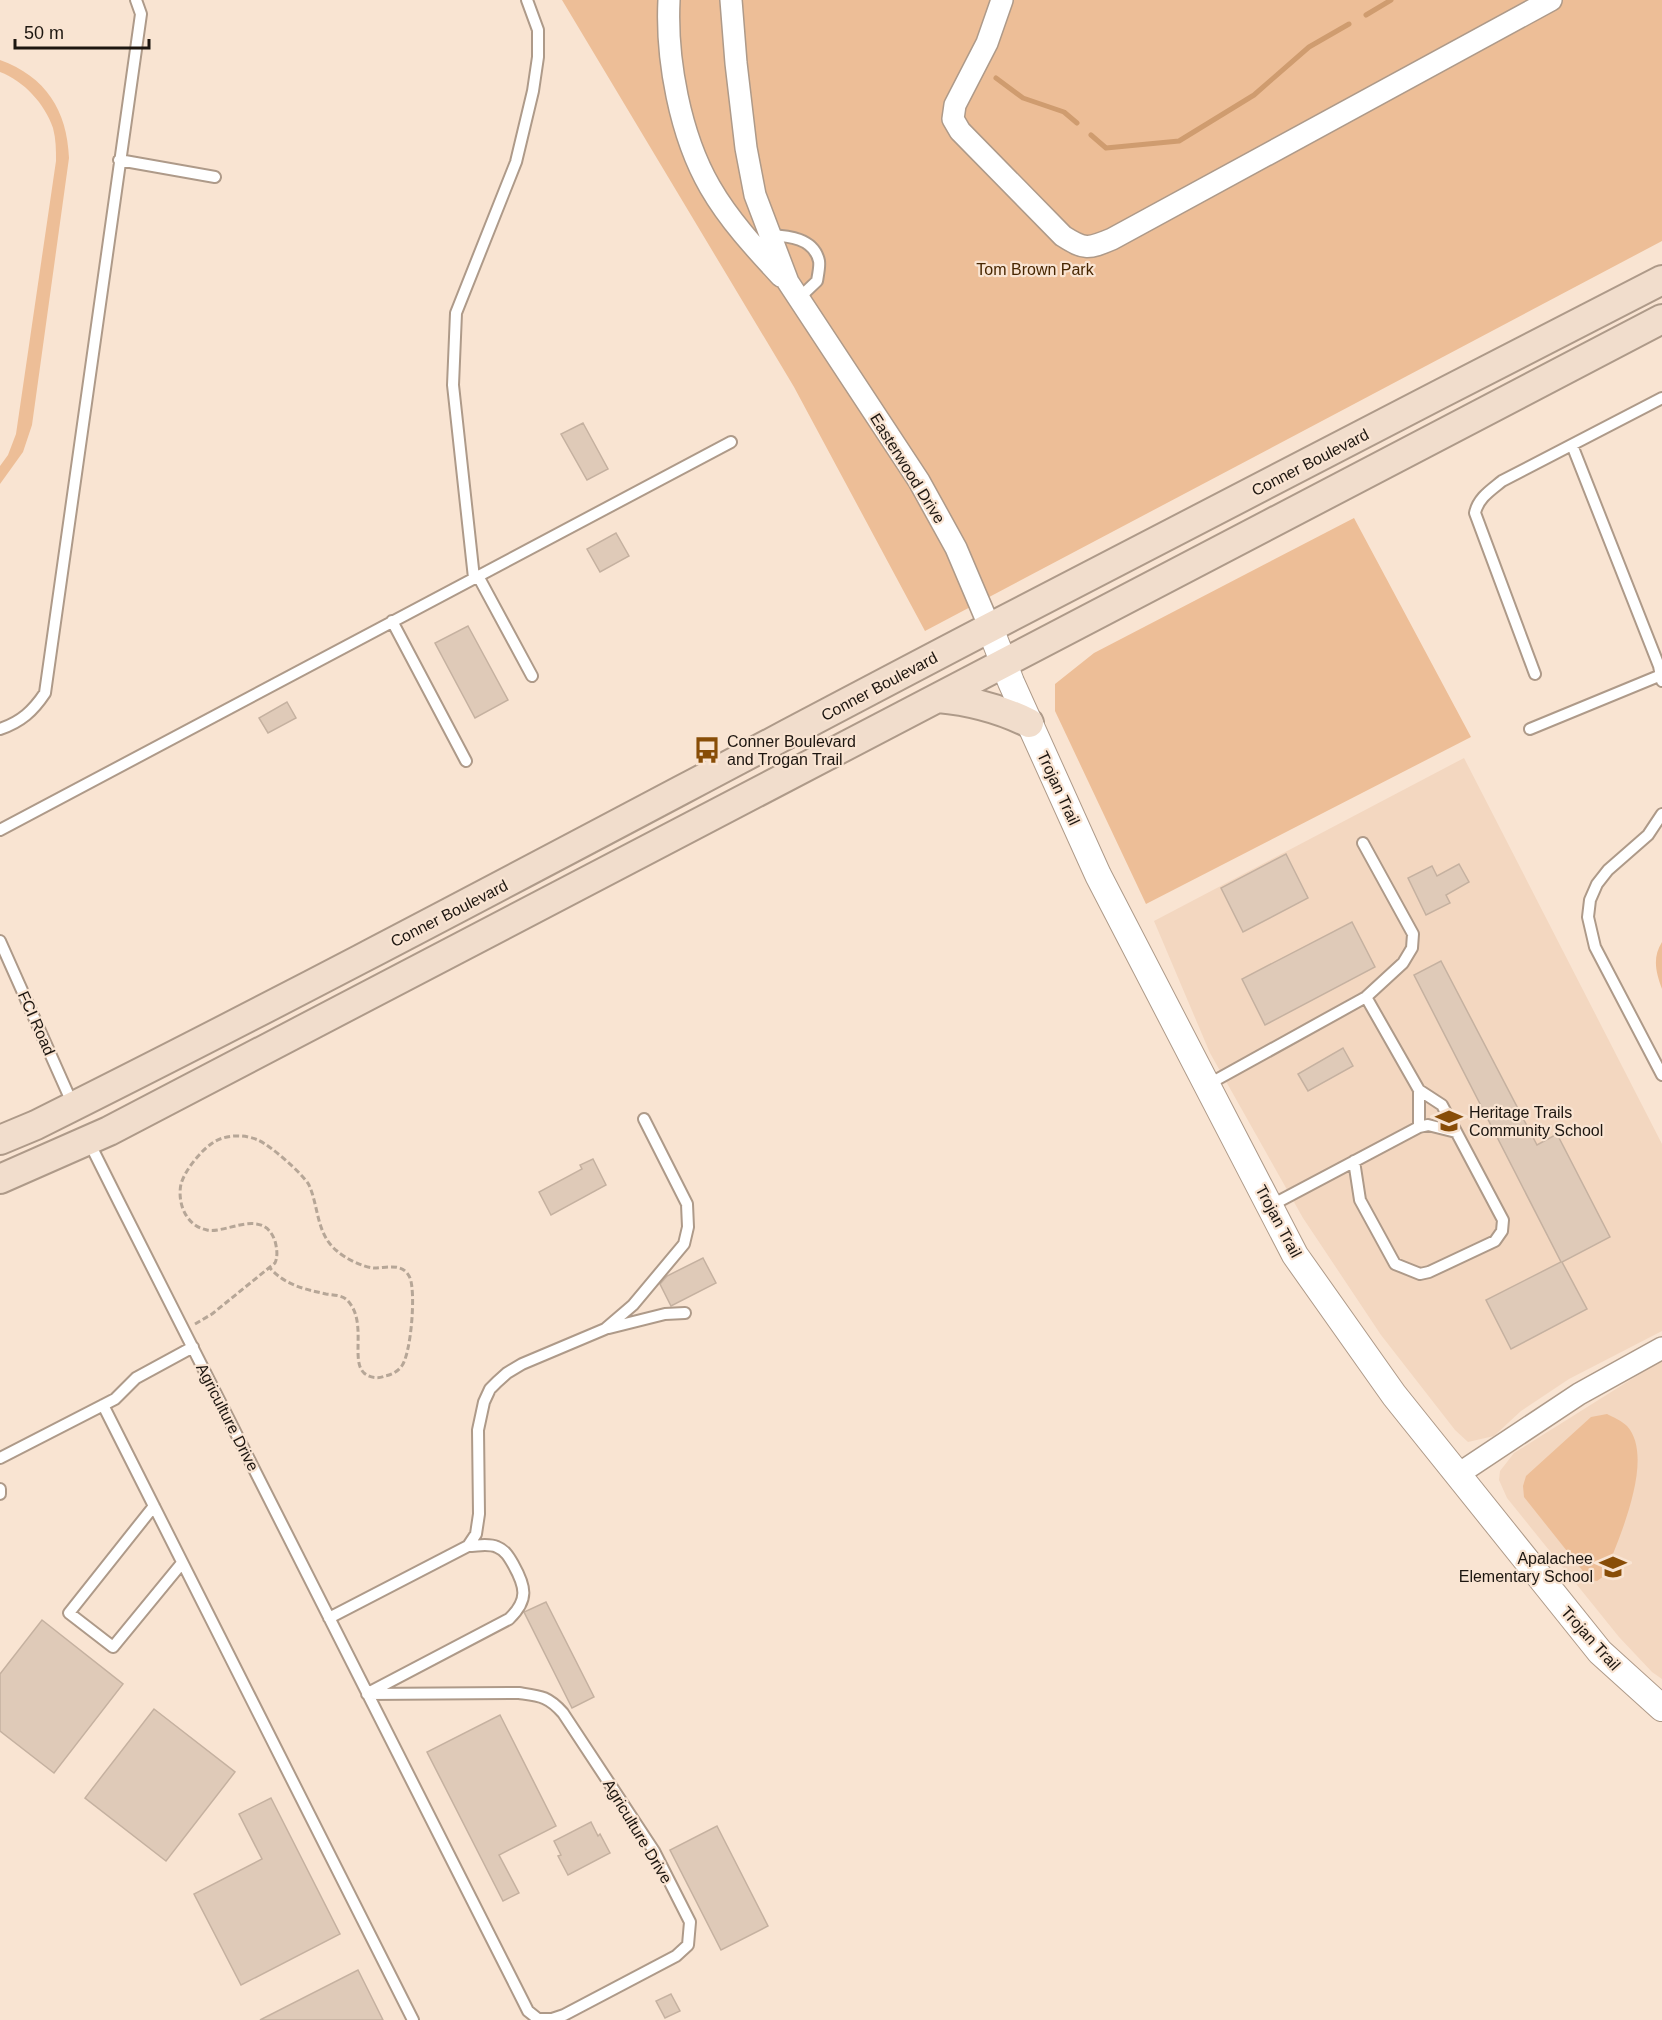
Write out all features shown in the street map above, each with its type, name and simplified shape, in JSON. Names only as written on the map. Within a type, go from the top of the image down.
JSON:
[{"type":"main road","name":"Conner Boulevard","points":[[0,1140],[252,1016],[625,822],[990,628],[1662,280]]},
{"type":"main road","points":[[0,1179],[89,1141],[1662,320]]},
{"type":"main road","points":[[938,698],[967,701],[995,708],[1029,723]]},
{"type":"main road","points":[[73,1106],[89,1141]]},
{"type":"street","name":"Easterwood Drive","points":[[669,0],[668,17],[675,83],[683,121],[695,156],[709,186],[729,216],[791,288],[919,481],[956,548],[1003,664]]},
{"type":"street","name":"Easterwood Drive","points":[[731,0],[746,148],[755,195],[791,288]]},
{"type":"street","points":[[1002,0],[987,43],[955,105],[953,120],[960,131],[1064,236],[1080,247],[1093,247],[1112,240],[1551,0]]},
{"type":"street","name":"Trojan Trail","points":[[1003,664],[1098,875],[1295,1255],[1394,1395],[1600,1652],[1662,1708]]},
{"type":"street","points":[[1457,1475],[1579,1394],[1662,1348]]},
{"type":"lane","points":[[0,729],[24,718],[35,708],[45,693],[141,14],[136,0]]},
{"type":"lane","points":[[527,0],[538,30],[538,57],[533,91],[516,162],[456,313],[453,385],[476,577],[532,676]]},
{"type":"lane","points":[[119,160],[215,177]]},
{"type":"lane","points":[[770,235],[793,236],[811,246],[819,261],[817,280],[791,288]]},
{"type":"lane","points":[[1535,674],[1474,513],[1476,506],[1502,481],[1662,398]]},
{"type":"lane","points":[[0,830],[731,442]]},
{"type":"lane","points":[[1530,729],[1661,678],[1659,666],[1572,445]]},
{"type":"lane","points":[[392,621],[466,761]]},
{"type":"lane","points":[[1662,814],[1648,835],[1608,870],[1597,884],[1590,900],[1587,917],[1594,947],[1662,1075]]},
{"type":"lane","points":[[1207,1085],[1366,997],[1403,963],[1412,948],[1413,934],[1363,843]]},
{"type":"lane","name":"FCI Road","points":[[0,941],[73,1106]]},
{"type":"lane","points":[[1354,1161],[1360,1200],[1395,1264],[1420,1274],[1430,1272],[1495,1241],[1502,1231],[1503,1220],[1442,1106],[1419,1090],[1366,997]]},
{"type":"lane","points":[[1419,1090],[1419,1127]]},
{"type":"lane","points":[[604,1329],[633,1305],[684,1244],[688,1227],[687,1204],[644,1119]]},
{"type":"lane","points":[[1270,1206],[1419,1127],[1428,1125],[1456,1132]]},
{"type":"lane","name":"Agriculture Drive","points":[[89,1141],[184,1331],[523,2001],[532,2015],[538,2019],[552,2019],[564,2015],[676,1956],[688,1945],[690,1922],[654,1851],[553,1701],[519,1693],[368,1694]]},
{"type":"lane","points":[[468,1546],[476,1534],[479,1514],[479,1424],[484,1402],[490,1389],[507,1373],[522,1364],[604,1329],[665,1314],[685,1313]]},
{"type":"lane","points":[[0,1458],[115,1399],[136,1378],[193,1347]]},
{"type":"lane","points":[[103,1405],[413,2020]]},
{"type":"lane","points":[[0,1489],[0,1494]]},
{"type":"lane","points":[[154,1506],[69,1613],[113,1647],[182,1563]]},
{"type":"lane","points":[[329,1618],[468,1546],[497,1547],[507,1555],[525,1589],[518,1611],[509,1619],[368,1694]]},
{"type":"path","points":[[184,1331],[212,1314],[270,1268],[277,1257],[272,1234],[263,1226],[235,1225],[208,1231],[192,1223],[181,1203],[181,1184],[188,1170],[209,1146],[219,1138],[226,1136],[241,1137],[258,1140],[302,1175],[309,1186],[323,1234],[333,1248],[362,1265],[374,1268],[395,1266],[410,1278],[412,1323],[402,1366],[382,1378],[372,1378],[364,1373],[359,1365],[359,1325],[349,1301],[343,1297],[301,1289],[278,1277],[270,1268]]},
{"type":"shaded area","name":"Heritage Trails Community School","points":[[1464,758],[1662,1144],[1662,1331],[1569,1379],[1521,1411],[1494,1436],[1468,1442],[1455,1430],[1381,1335],[1303,1218],[1210,1053],[1154,921]]},
{"type":"shaded area","name":"Apalachee Elementary School","points":[[1662,1360],[1662,1679],[1652,1672],[1619,1637],[1507,1498],[1499,1480],[1500,1471],[1514,1453]]},
{"type":"green space","name":"Tom Brown Park","points":[[562,0],[1662,0],[1662,241],[925,631],[794,387]]},
{"type":"green space","points":[[0,60],[30,76],[51,97],[64,125],[69,158],[32,425],[23,452],[0,484],[0,466],[8,455],[16,434],[56,161],[56,144],[45,110],[25,87],[0,72]]},
{"type":"green space","points":[[1354,518],[1471,737],[1146,904],[1055,711],[1055,684],[1094,653]]},
{"type":"green space","points":[[1662,942],[1662,989],[1656,965],[1657,954]]},
{"type":"green space","points":[[1607,1414],[1627,1426],[1635,1440],[1638,1458],[1632,1500],[1625,1522],[1604,1576],[1597,1581],[1590,1580],[1524,1497],[1523,1486],[1526,1476],[1591,1417]]},
{"type":"building","points":[[583,423],[608,469],[587,480],[561,434]]},
{"type":"building","points":[[616,533],[629,556],[600,572],[587,549]]},
{"type":"building","points":[[468,626],[508,700],[475,718],[435,643]]},
{"type":"building","points":[[287,702],[296,718],[268,733],[259,718]]},
{"type":"building","points":[[1286,854],[1308,898],[1243,932],[1221,888]]},
{"type":"building","points":[[1459,864],[1469,882],[1446,895],[1450,903],[1426,915],[1408,878],[1432,866],[1437,876]]},
{"type":"building","points":[[1352,922],[1375,967],[1265,1025],[1242,979]]},
{"type":"building","points":[[1441,961],[1537,1145],[1557,1134],[1610,1237],[1562,1262],[1587,1309],[1511,1349],[1486,1300],[1561,1262],[1414,975]]},
{"type":"building","points":[[1343,1048],[1353,1066],[1308,1091],[1298,1074]]},
{"type":"building","points":[[593,1159],[606,1185],[551,1215],[539,1192],[582,1169],[580,1165]]},
{"type":"building","points":[[703,1258],[716,1283],[671,1306],[660,1284],[667,1276]]},
{"type":"building","points":[[546,1602],[594,1697],[572,1708],[524,1612]]},
{"type":"building","points":[[42,1620],[123,1684],[54,1773],[0,1731],[0,1674]]},
{"type":"building","points":[[154,1709],[235,1772],[166,1861],[85,1798]]},
{"type":"building","points":[[500,1715],[556,1826],[499,1855],[519,1893],[503,1901],[427,1752]]},
{"type":"building","points":[[271,1798],[340,1934],[241,1985],[194,1894],[262,1859],[239,1814]]},
{"type":"building","points":[[591,1822],[610,1853],[568,1875],[558,1856],[561,1855],[554,1841]]},
{"type":"building","points":[[717,1826],[768,1926],[721,1950],[670,1850]]},
{"type":"building","points":[[358,1970],[383,2020],[260,2020]]},
{"type":"building","points":[[671,1994],[680,2011],[665,2018],[656,2001]]},
{"type":"waterway","points":[[1366,15],[1391,0]]},
{"type":"waterway","points":[[1091,135],[1106,148],[1179,141],[1254,95],[1309,47],[1349,24]]},
{"type":"waterway","points":[[996,78],[1023,98],[1064,112],[1077,123]]},
{"type":"place","name":"Conner Boulevard and Trogan Trail","points":[[707,750]]},
{"type":"place","name":"Heritage Trails Community School","points":[[1449,1121]]},
{"type":"place","name":"Apalachee Elementary School","points":[[1613,1567]]}]
